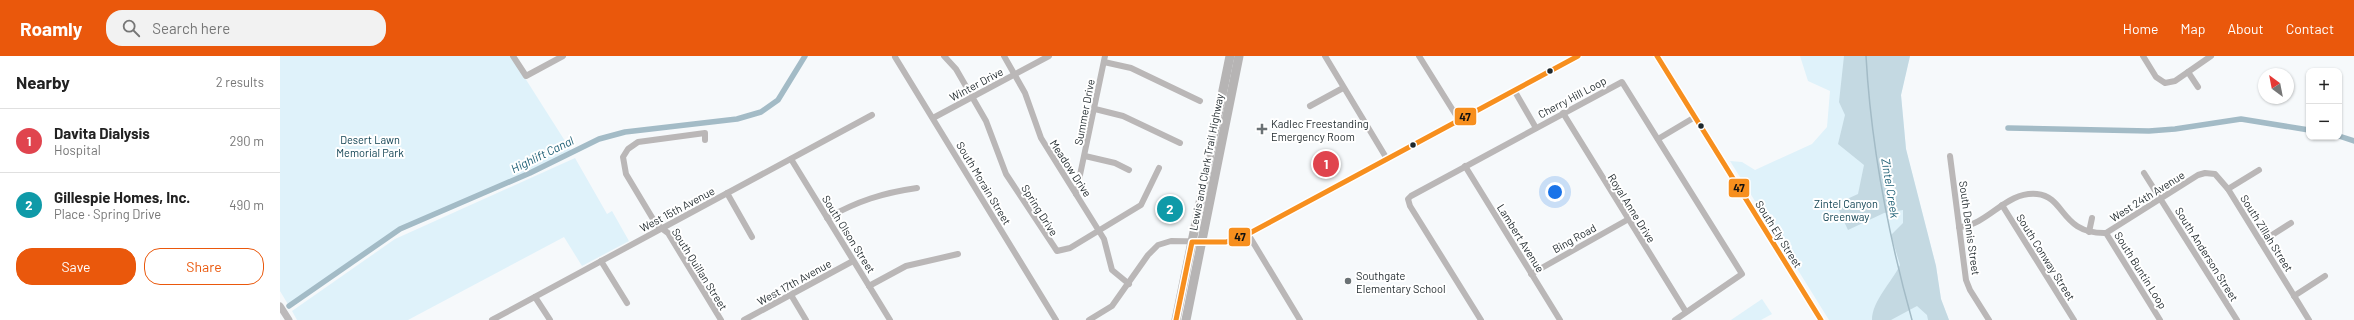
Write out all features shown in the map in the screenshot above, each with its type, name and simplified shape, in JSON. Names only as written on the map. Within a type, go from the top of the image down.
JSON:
[{"type":"highway","name":"Lewis and Clark Trail Highway","points":[[1176,320],[1230,56]]},
{"type":"highway","name":"Lewis and Clark Trail Highway","points":[[1186,320],[1203,243],[1239,56]]},
{"type":"main road","points":[[280,306],[289,320]]},
{"type":"street","points":[[513,56],[526,76],[563,56]]},
{"type":"street","name":"Spring Drive","points":[[944,56],[956,70],[989,127],[1002,167],[1056,251],[1065,251],[1141,205],[1159,168]]},
{"type":"street","name":"Meadow Drive","points":[[1004,56],[1028,99],[1041,138],[1100,231],[1106,244],[1112,270],[1129,284]]},
{"type":"street","name":"Winter Drive","points":[[933,118],[1049,56]]},
{"type":"street","points":[[1325,56],[1387,159]]},
{"type":"street","points":[[1419,56],[1459,120]]},
{"type":"street","points":[[1089,320],[1112,306],[1129,284],[1148,255],[1158,245],[1171,241],[1203,243],[1226,242],[1248,234],[1578,56]]},
{"type":"street","name":"South Ely Street","points":[[1658,56],[1821,320]]},
{"type":"street","points":[[2143,56],[2156,77],[2165,83],[2175,81],[2212,56]]},
{"type":"street","name":"South Morain Street","points":[[895,57],[1056,320]]},
{"type":"street","points":[[1105,59],[1131,68],[1200,101]]},
{"type":"street","name":"Summer Drive","points":[[1076,194],[1105,59]]},
{"type":"street","points":[[2188,72],[2198,87]]},
{"type":"street","name":"Cherry Hill Loop","points":[[1481,320],[1408,202],[1410,196],[1622,82],[1742,274],[1675,320]]},
{"type":"street","points":[[1310,106],[1343,88]]},
{"type":"street","points":[[1514,90],[1536,128]]},
{"type":"street","points":[[1095,109],[1123,116],[1180,143]]},
{"type":"street","name":"Royal Anne Drive","points":[[1563,113],[1627,220],[1686,312]]},
{"type":"street","name":"West 15th Avenue","points":[[492,320],[872,115]]},
{"type":"street","points":[[1658,139],[1696,117]]},
{"type":"street","name":"South Quillan Street","points":[[705,140],[705,133],[642,141],[631,146],[625,153],[622,161],[626,174],[656,224],[668,233],[721,320]]},
{"type":"street","points":[[1085,156],[1116,163],[1130,170]]},
{"type":"street","name":"South Dennis Street","points":[[1950,156],[1966,280],[1989,320]]},
{"type":"street","name":"South Olson Street","points":[[791,159],[890,320]]},
{"type":"street","name":"Lambert Avenue","points":[[1465,166],[1560,320]]},
{"type":"street","points":[[2228,189],[2259,170]]},
{"type":"street","name":"South Anderson Street","points":[[2144,173],[2237,320]]},
{"type":"street","name":"South Zillah Street","points":[[2198,175],[2205,173],[2215,174],[2228,189],[2309,320]]},
{"type":"street","name":"West 24th Avenue","points":[[2106,233],[2198,175]]},
{"type":"street","points":[[827,218],[877,195],[917,188]]},
{"type":"street","points":[[728,193],[752,236]]},
{"type":"street","name":"South Buntin Loop","points":[[1959,227],[1974,223],[2015,196],[2038,194],[2051,199],[2072,224],[2089,232],[2106,233],[2160,320]]},
{"type":"street","name":"South Conway Street","points":[[2002,205],[2074,320]]},
{"type":"street","points":[[2089,232],[2092,218]]},
{"type":"street","name":"Bing Road","points":[[1531,274],[1627,220]]},
{"type":"street","points":[[2261,242],[2291,223]]},
{"type":"street","points":[[1248,234],[1300,320]]},
{"type":"street","points":[[869,286],[906,266],[958,254]]},
{"type":"street","points":[[601,261],[626,303]]},
{"type":"street","name":"West 17th Avenue","points":[[744,320],[854,261]]},
{"type":"street","points":[[2294,296],[2325,276]]},
{"type":"street","points":[[791,295],[806,320]]},
{"type":"street","points":[[535,297],[550,320]]},
{"type":"green space","name":"Desert Lawn Memorial Park","points":[[280,56],[511,56],[572,152],[399,231],[289,306],[280,291]]},
{"type":"green space","name":"Zintel Canyon Greenway","points":[[1800,56],[1910,56],[1901,95],[1906,149],[1936,266],[1941,299],[1949,320],[1829,320],[1730,161],[1742,162],[1755,170],[1812,144],[1827,127],[1830,91],[1808,81]]},
{"type":"green space","points":[[1844,56],[1910,56],[1901,95],[1906,149],[1936,266],[1941,299],[1949,320],[1928,320],[1927,315],[1917,306],[1891,320],[1872,320],[1875,306],[1900,265],[1891,235],[1903,223],[1903,210],[1884,213],[1848,230],[1836,204],[1858,194],[1864,165],[1838,144],[1845,115],[1839,102]]},
{"type":"green space","points":[[575,158],[607,214],[612,211],[629,241],[582,266],[564,237],[408,320],[297,320],[292,311],[395,239]]},
{"type":"green space","points":[[1762,299],[1772,314],[1761,320],[1731,320]]},
{"type":"waterway","name":"Highlift Canal","points":[[289,306],[400,229],[530,173],[599,139],[625,132],[737,119],[761,112],[778,100],[805,56]]},
{"type":"waterway","name":"Zintel Creek","points":[[1866,56],[1868,89],[1876,156],[1895,255],[1912,320]]},
{"type":"waterway","points":[[2008,128],[2149,131],[2175,129],[2241,119],[2306,130]]},
{"type":"waterway","points":[[2342,137],[2354,141]]},
{"type":"transit line","name":"47","points":[[1176,320],[1192,242],[1226,242],[1248,234],[1578,56]]},
{"type":"transit line","name":"47","points":[[1657,56],[1821,320]]},
{"type":"place","name":"Kadlec Freestanding Emergency Room","points":[[1262,129]]},
{"type":"place","name":"Davita Dialysis","points":[[1326,164]]},
{"type":"place","name":"Gillespie Homes, Inc.","points":[[1170,209]]},
{"type":"place","name":"Southgate Elementary School","points":[[1348,281]]}]
